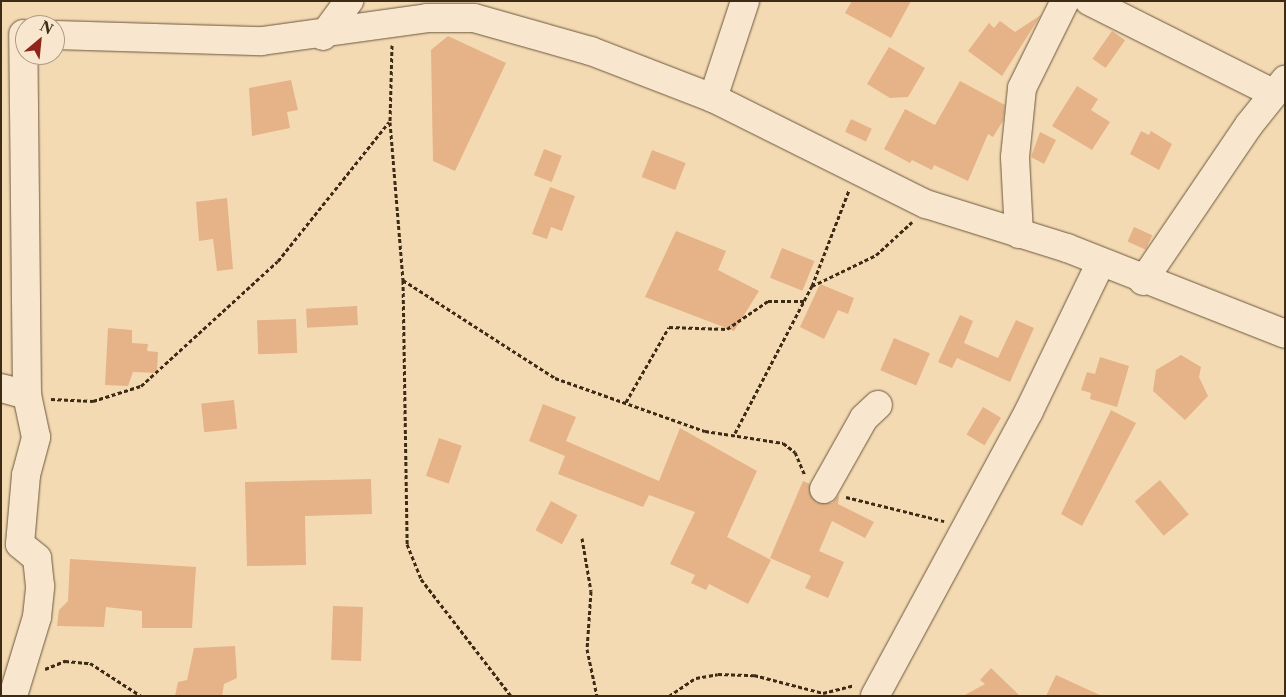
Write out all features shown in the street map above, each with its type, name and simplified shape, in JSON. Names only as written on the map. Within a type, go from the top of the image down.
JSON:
[{"type":"street","points":[[323,36],[349,1]]},
{"type":"street","points":[[713,98],[745,1]]},
{"type":"street","points":[[1019,234],[1015,157],[1022,88],[1065,1]]},
{"type":"street","points":[[1089,1],[1127,10],[1279,86],[1143,281]]},
{"type":"street","points":[[65,35],[262,41],[323,36],[394,24],[429,10],[474,18],[528,31],[713,98],[857,167],[926,204],[1101,262],[1143,281],[1285,334]]},
{"type":"street","points":[[13,696],[37,617],[40,586],[37,558],[20,544],[25,482],[36,437],[14,392],[16,65]]},
{"type":"street","points":[[866,690],[967,524],[1029,411],[1101,262]]},
{"type":"street","points":[[826,488],[864,418],[878,405]]},
{"type":"path","points":[[394,24],[390,122],[403,280],[408,544],[421,579],[511,696]]},
{"type":"path","points":[[14,392],[93,401],[141,386],[278,261],[390,122]]},
{"type":"path","points":[[735,433],[812,286],[857,167]]},
{"type":"path","points":[[812,286],[882,250],[926,204]]},
{"type":"path","points":[[403,280],[555,378],[705,431],[735,433],[790,446],[802,472],[826,488],[887,510],[967,524]]},
{"type":"path","points":[[626,402],[669,328],[727,329],[768,301],[804,301]]},
{"type":"path","points":[[582,538],[591,591],[587,649],[597,696]]},
{"type":"path","points":[[38,663],[48,671],[65,661],[90,664],[140,696]]},
{"type":"path","points":[[669,696],[712,674],[754,675],[823,692],[866,690]]},
{"type":"building","points":[[852,1],[911,1],[891,38],[845,13]]},
{"type":"building","points":[[1041,15],[1002,76],[968,51],[989,23],[994,28],[1000,21],[1015,32]]},
{"type":"building","points":[[1112,31],[1125,40],[1106,68],[1092,59]]},
{"type":"building","points":[[448,36],[506,63],[455,171],[433,161],[431,50]]},
{"type":"building","points":[[889,47],[925,68],[908,97],[890,98],[867,84]]},
{"type":"building","points":[[291,80],[298,110],[287,112],[290,128],[252,136],[249,88]]},
{"type":"building","points":[[960,81],[1005,105],[1003,121],[993,137],[988,134],[968,181],[934,165],[932,170],[912,160],[910,163],[884,149],[905,109],[935,125]]},
{"type":"building","points":[[1077,86],[1098,99],[1091,110],[1110,122],[1092,150],[1052,126]]},
{"type":"building","points":[[851,119],[872,129],[866,141],[845,132]]},
{"type":"building","points":[[1141,131],[1149,135],[1151,131],[1172,144],[1159,170],[1130,154]]},
{"type":"building","points":[[1040,132],[1056,140],[1044,164],[1031,157]]},
{"type":"building","points":[[544,149],[562,156],[552,182],[534,175]]},
{"type":"building","points":[[652,150],[686,163],[675,190],[642,177]]},
{"type":"building","points":[[550,187],[575,196],[562,231],[551,227],[547,239],[532,234]]},
{"type":"building","points":[[227,198],[233,269],[217,271],[213,239],[199,241],[196,202]]},
{"type":"building","points":[[1134,227],[1152,235],[1146,250],[1127,242]]},
{"type":"building","points":[[676,231],[726,251],[718,270],[759,291],[734,331],[645,297]]},
{"type":"building","points":[[782,248],[814,261],[802,291],[770,278]]},
{"type":"building","points":[[820,284],[854,298],[848,314],[838,310],[824,339],[800,327]]},
{"type":"building","points":[[357,306],[358,325],[307,328],[306,309]]},
{"type":"building","points":[[960,315],[973,321],[964,343],[998,358],[1016,320],[1034,328],[1010,382],[957,358],[952,368],[938,362]]},
{"type":"building","points":[[296,319],[297,353],[258,354],[257,320]]},
{"type":"building","points":[[108,328],[132,330],[132,343],[148,344],[147,351],[158,352],[157,373],[133,372],[128,386],[105,385]]},
{"type":"building","points":[[894,338],[930,353],[916,385],[880,370]]},
{"type":"building","points":[[1181,355],[1201,367],[1199,377],[1208,396],[1185,420],[1153,391],[1156,370]]},
{"type":"building","points":[[1100,357],[1129,366],[1117,407],[1090,399],[1091,393],[1081,390],[1087,372],[1095,374]]},
{"type":"building","points":[[234,400],[237,429],[204,432],[201,403]]},
{"type":"building","points":[[543,404],[576,417],[566,441],[659,481],[680,428],[757,471],[727,537],[771,560],[748,604],[709,584],[706,590],[691,583],[695,575],[670,564],[695,512],[649,495],[643,507],[558,474],[565,456],[529,441]]},
{"type":"building","points":[[983,407],[1001,418],[985,445],[967,434]]},
{"type":"building","points":[[1111,410],[1136,423],[1082,526],[1061,514]]},
{"type":"building","points":[[439,438],[462,446],[449,484],[426,476]]},
{"type":"building","points":[[371,479],[372,514],[305,516],[306,565],[247,566],[245,482]]},
{"type":"building","points":[[1160,480],[1189,514],[1164,536],[1135,501]]},
{"type":"building","points":[[803,481],[810,484],[816,502],[832,503],[839,495],[838,504],[874,522],[865,538],[832,521],[819,551],[844,562],[828,598],[805,588],[811,576],[770,558]]},
{"type":"building","points":[[551,501],[577,515],[562,544],[536,530]]},
{"type":"building","points":[[70,559],[196,567],[192,628],[142,628],[142,611],[106,607],[104,627],[57,626],[59,610],[68,601]]},
{"type":"building","points":[[333,606],[363,607],[361,661],[331,660]]},
{"type":"building","points":[[235,646],[237,678],[224,684],[222,696],[175,696],[178,682],[187,680],[194,648]]},
{"type":"building","points":[[991,668],[1020,696],[963,696],[985,684],[980,680]]},
{"type":"building","points":[[1056,675],[1102,696],[1046,696]]}]
